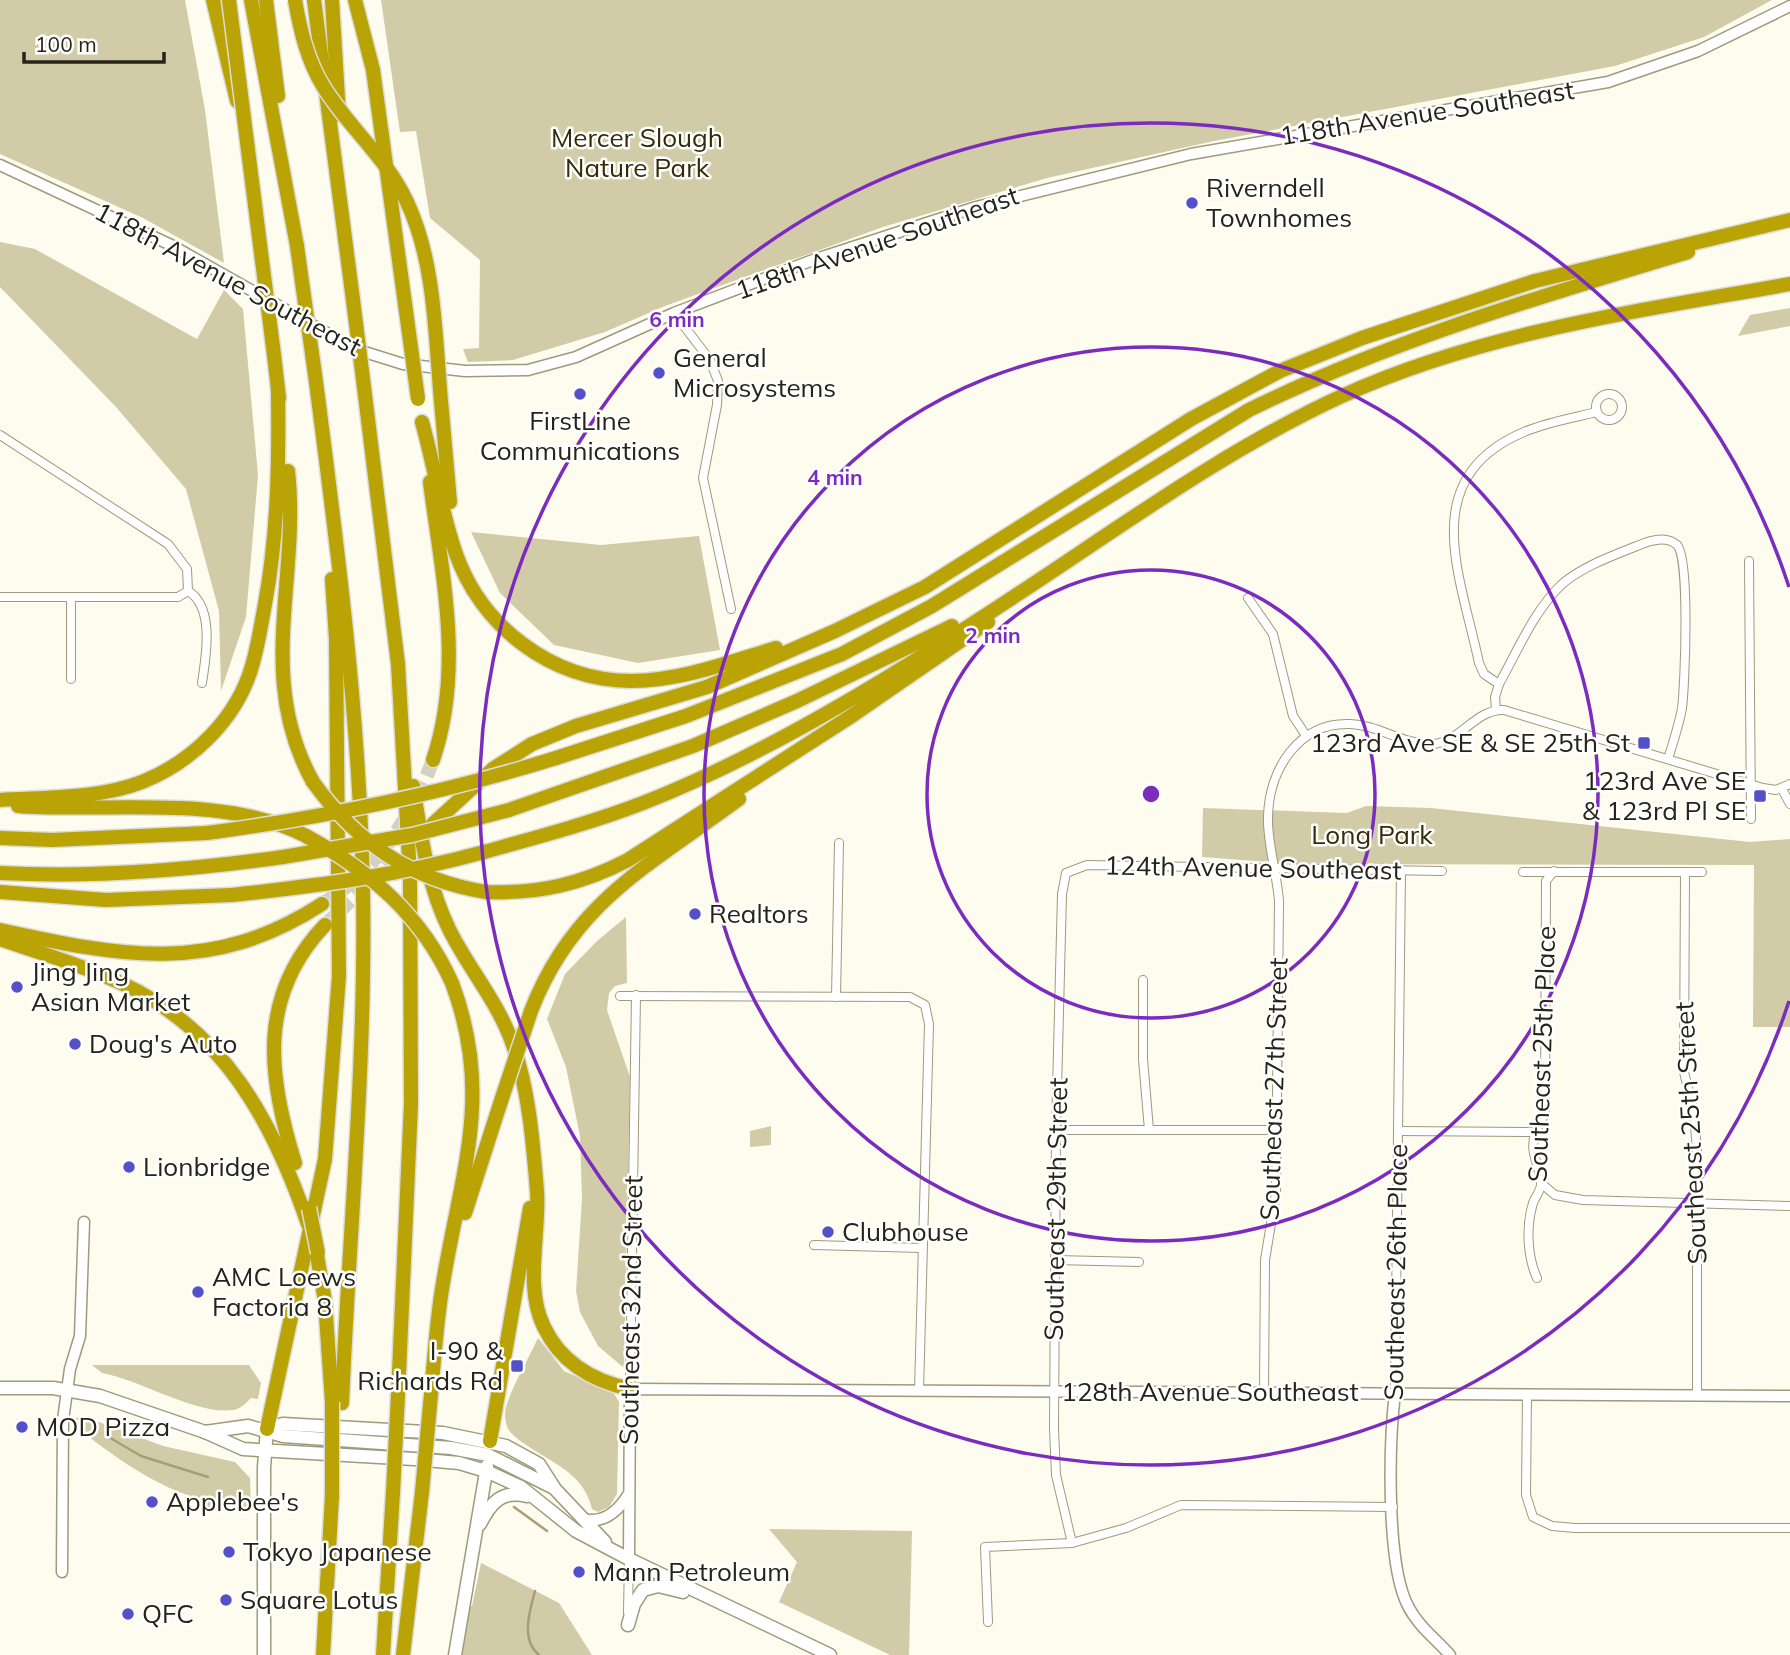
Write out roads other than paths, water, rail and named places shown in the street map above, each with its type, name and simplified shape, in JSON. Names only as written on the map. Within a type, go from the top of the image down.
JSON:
[{"type":"highway","points":[[213,0],[251,173]]},
{"type":"highway","points":[[229,0],[274,355],[289,507],[282,684],[292,732],[313,782],[345,824],[373,848],[422,875],[460,888],[486,892],[551,889],[600,875],[651,847],[967,638],[1063,562]]},
{"type":"highway","points":[[251,0],[297,246]]},
{"type":"highway","points":[[265,0],[316,382],[351,674],[363,889],[360,1057],[323,1655]]},
{"type":"highway","points":[[295,0],[303,38],[322,84],[388,169],[418,229],[430,290],[451,510],[468,582]]},
{"type":"highway","points":[[314,0],[337,158],[395,632],[410,889],[411,1104],[383,1655]]},
{"type":"highway","points":[[332,0],[339,126],[337,158]]},
{"type":"highway","points":[[355,0],[373,70]]},
{"type":"highway","points":[[365,0],[451,656],[446,710],[433,760]]},
{"type":"highway","points":[[433,824],[493,769],[533,744],[576,726],[707,687],[835,631],[925,587],[1191,419],[1280,371],[1362,338],[1535,281],[1790,221]]},
{"type":"highway","points":[[0,838],[52,840],[207,833],[290,822],[397,802],[494,778],[686,716],[842,654],[932,606],[1249,410],[1299,386],[1441,330],[1790,221]]},
{"type":"highway","points":[[0,892],[106,900],[232,895],[424,867],[573,828],[684,786],[804,725],[1017,595],[1124,520],[1251,444],[1343,396],[1517,335],[1790,284]]},
{"type":"highway","points":[[0,802],[97,793],[141,783],[188,757],[217,730],[233,708],[252,668],[272,567],[278,506],[278,392]]},
{"type":"highway","points":[[422,422],[455,551],[468,582],[496,621],[533,653],[561,667],[604,679],[632,681],[668,677],[835,631]]},
{"type":"highway","points":[[267,1429],[308,1250],[325,1159],[339,976],[336,639],[324,445]]},
{"type":"highway","points":[[0,873],[85,874],[173,869],[282,858],[412,835],[509,810],[693,746],[797,701],[1017,595]]},
{"type":"highway","points":[[437,1331],[474,1181],[531,1011],[552,962],[569,937],[614,890],[853,715]]},
{"type":"highway","points":[[402,724],[426,861],[436,898],[449,930],[513,1045],[533,1154],[537,1194],[535,1280],[542,1325],[552,1343],[579,1370],[613,1385],[630,1389]]},
{"type":"highway","points":[[0,802],[68,810],[203,810],[263,820],[306,836],[348,859],[387,891],[433,945],[452,983],[468,1036],[475,1104],[437,1331],[404,1655]]},
{"type":"highway","points":[[0,930],[106,952],[171,956],[247,941],[280,929],[321,904]]},
{"type":"highway","points":[[325,925],[303,951],[291,973],[277,1013],[273,1040],[277,1095],[318,1253],[337,1403]]},
{"type":"highway","points":[[0,939],[122,983],[171,1014],[201,1038],[237,1078],[265,1120],[286,1160],[306,1209]]},
{"type":"highway","points":[[489,1448],[530,1208],[533,1154]]},
{"type":"main road","points":[[0,1388],[67,1389],[100,1396],[205,1432],[232,1446],[459,1463],[486,1471],[521,1487],[576,1531],[830,1655]]},
{"type":"main road","points":[[205,1432],[232,1426],[267,1429],[284,1424],[443,1433],[489,1448],[523,1454],[538,1465],[555,1489],[612,1549]]},
{"type":"main road","points":[[264,1655],[267,1429]]},
{"type":"main road","points":[[455,1655],[489,1448]]},
{"type":"main road","points":[[474,1537],[491,1505],[503,1495],[514,1493],[536,1500]]},
{"type":"main road","points":[[628,1625],[634,1604],[643,1590],[659,1586],[709,1598]]},
{"type":"street","name":"118th Avenue Southeast","points":[[0,164],[171,245],[347,345],[403,364],[476,372],[528,370],[576,357],[674,313],[908,228],[1038,189],[1244,143],[1550,94],[1624,78],[1698,51],[1790,6]]},
{"type":"street","points":[[674,313],[710,360],[718,381],[717,405],[703,478],[731,609]]},
{"type":"street","points":[[1499,684],[1485,674],[1479,663],[1456,562],[1452,524],[1463,480],[1488,454],[1506,441],[1544,425],[1597,412]]},
{"type":"street","points":[[0,435],[168,544],[187,569],[188,591]]},
{"type":"street","points":[[1496,710],[1495,697],[1499,684],[1546,604],[1562,585],[1582,571],[1650,541],[1666,540],[1676,544],[1683,559],[1685,573],[1684,689],[1668,759]]},
{"type":"street","points":[[1749,561],[1751,819]]},
{"type":"street","points":[[0,597],[178,597],[188,591]]},
{"type":"street","points":[[188,591],[197,597],[206,614],[202,682]]},
{"type":"street","points":[[71,597],[71,679]]},
{"type":"street","points":[[1248,598],[1273,634],[1293,716],[1305,734],[1327,726],[1352,724],[1409,742],[1440,743],[1483,715],[1496,710],[1508,710],[1751,785],[1786,786],[1790,804]]},
{"type":"street","name":"Southeast 27th Street","points":[[1264,1393],[1265,1260],[1276,1201],[1278,1130],[1277,869],[1268,830],[1269,803],[1286,755],[1305,734]]},
{"type":"street","points":[[836,996],[839,843]]},
{"type":"street","name":"124th Avenue Southeast","points":[[1066,873],[1087,865],[1442,871]]},
{"type":"street","name":"Southeast 26th Place","points":[[1401,870],[1392,1507],[1397,1571],[1408,1606],[1419,1623],[1450,1655]]},
{"type":"street","points":[[1523,872],[1702,872]]},
{"type":"street","name":"Southeast 25th Place","points":[[1538,1278],[1529,1256],[1531,1214],[1542,1184],[1533,1159],[1535,1132],[1543,1123],[1545,1110],[1546,881],[1554,872]]},
{"type":"street","name":"Southeast 25th Street","points":[[1685,872],[1684,1072],[1694,1113],[1697,1395]]},
{"type":"street","name":"Southeast 29th Street","points":[[1066,873],[1062,894],[1056,1129],[1054,1391],[1056,1474],[1072,1544]]},
{"type":"street","points":[[1143,981],[1143,1059],[1149,1129]]},
{"type":"street","name":"Southeast 32nd Street","points":[[628,1625],[636,995]]},
{"type":"street","points":[[620,996],[910,998],[925,1005],[929,1024],[927,1174],[921,1248],[919,1391]]},
{"type":"street","points":[[1056,1129],[1278,1130]]},
{"type":"street","points":[[1399,1131],[1535,1132]]},
{"type":"street","points":[[1542,1184],[1555,1195],[1568,1199],[1790,1206]]},
{"type":"street","points":[[62,1572],[63,1420],[67,1389],[80,1336],[83,1222]]},
{"type":"street","points":[[814,1245],[921,1248]]},
{"type":"street","points":[[1056,1260],[1139,1262]]},
{"type":"street","name":"128th Avenue Southeast","points":[[630,1389],[1790,1396]]},
{"type":"street","points":[[1527,1394],[1528,1505],[1537,1520],[1562,1528],[1790,1528]]},
{"type":"street","points":[[584,1519],[601,1520],[619,1508],[628,1495]]},
{"type":"street","points":[[988,1622],[985,1547],[1072,1544],[1117,1531],[1181,1504],[1392,1507]]},
{"type":"waterway","points":[[107,1436],[141,1456],[208,1477]]},
{"type":"waterway","points":[[514,1507],[547,1531]]},
{"type":"waterway","points":[[535,1591],[528,1633],[533,1649],[539,1655]]},
{"type":"tunnel","points":[[322,904],[359,876],[389,842],[414,803],[433,760]]},
{"type":"tunnel","points":[[325,925],[401,853]]},
{"type":"place","name":"Riverndell Townhomes","points":[[1192,203]]},
{"type":"place","name":"General Microsystems","points":[[659,373]]},
{"type":"place","name":"FirstLine Communications","points":[[580,394]]},
{"type":"place","name":"123rd Ave SE & SE 25th St","points":[[1644,743]]},
{"type":"place","name":"123rd Ave SE & 123rd Pl SE","points":[[1760,796]]},
{"type":"place","name":"Realtors","points":[[695,914]]},
{"type":"place","name":"Jing Jing Asian Market","points":[[17,987]]},
{"type":"place","name":"Doug's Auto","points":[[75,1044]]},
{"type":"place","name":"Lionbridge","points":[[129,1167]]},
{"type":"place","name":"Clubhouse","points":[[828,1232]]},
{"type":"place","name":"AMC Loews Factoria 8","points":[[198,1292]]},
{"type":"place","name":"I-90 & Richards Rd","points":[[517,1366]]},
{"type":"place","name":"MOD Pizza","points":[[22,1427]]},
{"type":"place","name":"Applebee's","points":[[152,1502]]},
{"type":"place","name":"Tokyo Japanese","points":[[229,1552]]},
{"type":"place","name":"Mann Petroleum","points":[[579,1572]]},
{"type":"place","name":"Square Lotus","points":[[226,1600]]},
{"type":"place","name":"QFC","points":[[128,1614]]},
{"type":"park label","name":"Mercer Slough Nature Park","points":[[637,153]]},
{"type":"park label","name":"Long Park","points":[[1372,835]]}]
